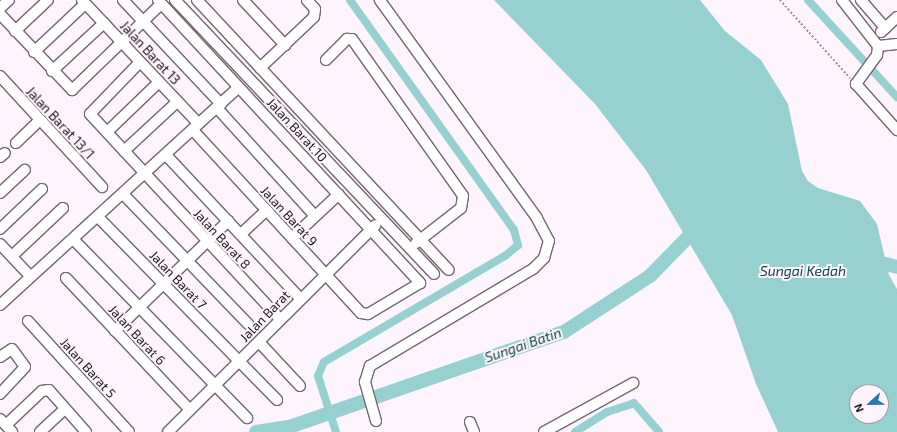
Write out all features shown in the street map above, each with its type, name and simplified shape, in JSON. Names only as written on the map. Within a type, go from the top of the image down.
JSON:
[{"type":"street","points":[[0,8],[9,0]]},
{"type":"street","points":[[15,31],[48,0]]},
{"type":"street","points":[[123,0],[219,106],[315,216]]},
{"type":"street","points":[[175,0],[434,274]]},
{"type":"street","points":[[197,0],[448,270]]},
{"type":"street","points":[[243,0],[285,45]]},
{"type":"street","points":[[260,68],[314,17],[315,9],[307,0]]},
{"type":"street","points":[[376,421],[367,392],[365,375],[374,362],[533,269],[544,258],[549,241],[537,218],[380,0]]},
{"type":"street","points":[[842,0],[877,46]]},
{"type":"street","points":[[860,0],[885,28]]},
{"type":"street","points":[[34,52],[83,2]]},
{"type":"street","name":"Jalan Barat 13","points":[[83,2],[178,102],[196,127]]},
{"type":"street","points":[[0,14],[34,52],[72,90],[143,21],[159,2]]},
{"type":"street","name":"Jalan Barat 10","points":[[159,2],[417,278],[417,286],[368,314]]},
{"type":"street","points":[[897,18],[885,28],[856,84],[897,130]]},
{"type":"street","points":[[52,71],[104,23]]},
{"type":"street","points":[[326,60],[347,39],[352,39],[463,196],[461,208],[410,249]]},
{"type":"street","points":[[877,46],[897,44]]},
{"type":"street","name":"Jalan Barat 8","points":[[140,62],[90,111],[206,242],[280,319]]},
{"type":"street","name":"Jalan Barat 13/1","points":[[0,76],[102,187]]},
{"type":"street","points":[[107,132],[159,82]]},
{"type":"street","points":[[0,305],[30,276],[146,175],[239,88]]},
{"type":"street","points":[[124,151],[178,102]]},
{"type":"street","points":[[16,142],[40,120]]},
{"type":"street","name":"Jalan Barat 9","points":[[196,127],[267,210],[325,274],[361,313],[368,314]]},
{"type":"street","points":[[166,155],[300,298]]},
{"type":"street","points":[[0,193],[25,170]]},
{"type":"street","points":[[0,230],[42,188]]},
{"type":"street","points":[[124,194],[248,324]]},
{"type":"street","points":[[292,238],[339,194]]},
{"type":"street","points":[[12,256],[63,208]]},
{"type":"street","points":[[241,234],[267,210]]},
{"type":"street","name":"Jalan Barat 7","points":[[98,216],[277,400]]},
{"type":"street","name":"Jalan Barat","points":[[168,432],[300,298],[382,220]]},
{"type":"street","points":[[115,331],[228,221]]},
{"type":"street","points":[[74,239],[246,418]]},
{"type":"street","points":[[0,244],[30,276]]},
{"type":"street","name":"Jalan Barat 6","points":[[66,278],[190,410]]},
{"type":"street","name":"Jalan Barat 5","points":[[28,321],[129,432]]},
{"type":"street","points":[[258,342],[300,386]]},
{"type":"street","points":[[0,357],[12,349],[24,363],[24,371],[0,394]]},
{"type":"street","points":[[544,432],[633,383]]},
{"type":"street","points":[[6,425],[45,390],[86,432]]},
{"type":"street","points":[[40,432],[65,409]]},
{"type":"street","points":[[470,422],[474,432]]},
{"type":"path","points":[[780,0],[856,84]]},
{"type":"water","name":"Sungai Kedah","points":[[494,0],[700,0],[725,31],[761,60],[788,104],[802,171],[808,181],[818,188],[860,201],[877,224],[889,275],[897,289],[897,432],[778,432],[756,384],[732,315],[646,170],[595,104]]},
{"type":"waterway","points":[[336,432],[318,376],[324,362],[505,256],[518,245],[514,230],[350,0]]},
{"type":"waterway","points":[[808,0],[897,97]]},
{"type":"waterway","name":"Sungai Batin","points":[[256,432],[292,426],[564,332],[650,276],[688,237],[705,230]]},
{"type":"waterway","points":[[868,266],[886,264],[897,267]]},
{"type":"waterway","points":[[575,432],[607,412],[634,403],[659,432]]}]
